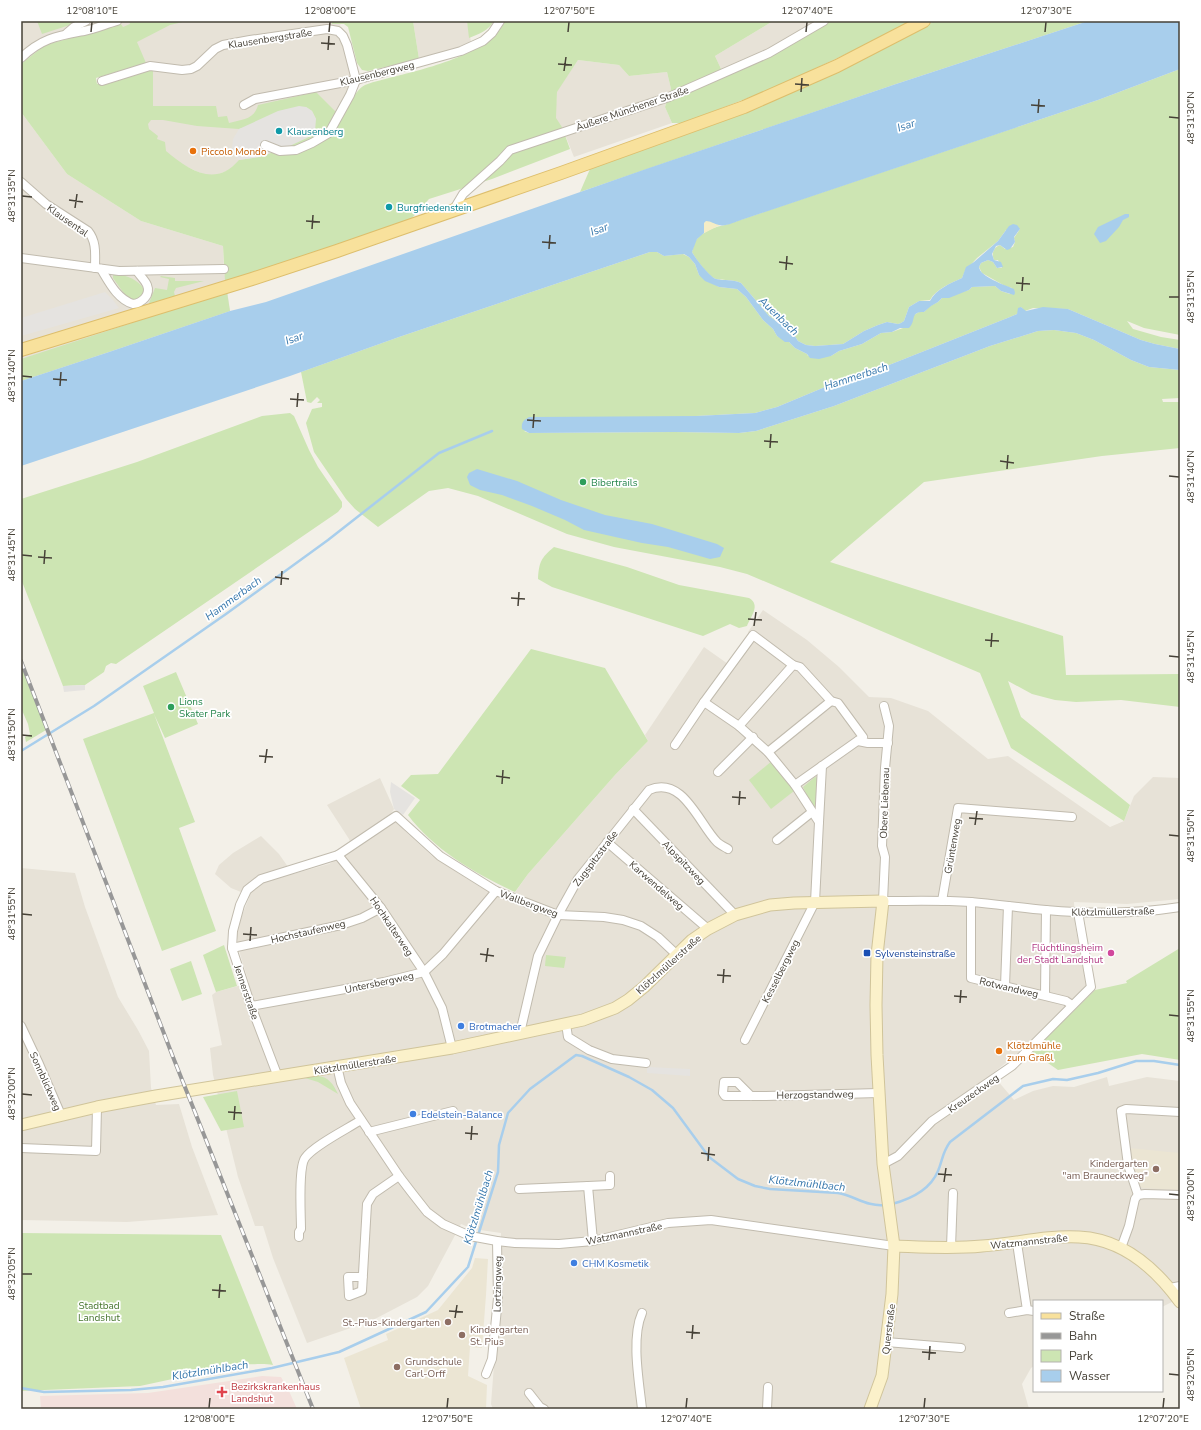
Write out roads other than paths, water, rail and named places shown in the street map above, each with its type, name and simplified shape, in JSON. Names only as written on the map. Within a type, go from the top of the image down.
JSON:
[{"type":"main road","points":[[21,350],[252,279],[337,251],[744,107],[837,66],[924,21]]},
{"type":"street","points":[[66,34],[74,27],[86,21]]},
{"type":"street","points":[[21,58],[39,44],[56,36],[85,31],[117,21]]},
{"type":"street","name":"Klausenbergweg","points":[[244,105],[256,99],[356,80],[460,51],[483,41],[492,33],[500,21]]},
{"type":"street","name":"Äußere Münchener Straße","points":[[454,209],[463,194],[510,150],[676,94],[769,54],[824,21]]},
{"type":"street","name":"Klausenbergstraße","points":[[102,81],[150,66],[182,70],[190,69],[197,66],[215,49],[223,45],[327,29],[338,31],[343,36],[347,45],[356,80]]},
{"type":"street","points":[[266,145],[280,150],[296,150],[329,133],[350,95],[356,80]]},
{"type":"street","name":"Klausental","points":[[21,182],[46,204],[88,231],[93,238],[98,268]]},
{"type":"street","points":[[21,258],[98,268],[137,271],[224,269]]},
{"type":"street","points":[[98,268],[123,299],[133,304],[142,301],[148,292],[148,286],[137,271]]},
{"type":"street","points":[[675,745],[704,702],[753,635],[792,665],[800,667],[832,701],[838,704],[863,737],[795,786]]},
{"type":"street","points":[[740,726],[792,665]]},
{"type":"street","points":[[768,752],[832,701]]},
{"type":"street","points":[[704,702],[740,726],[768,752],[795,786],[819,822]]},
{"type":"street","name":"Obere Liebenau","points":[[883,901],[885,857],[882,846],[885,768],[889,726],[884,706]]},
{"type":"street","points":[[718,772],[753,738]]},
{"type":"street","points":[[858,741],[868,743],[888,743]]},
{"type":"street","points":[[815,902],[822,766]]},
{"type":"street","name":"Zugspitzstraße","points":[[520,1033],[538,956],[558,915],[578,879],[649,790],[656,787],[676,791],[687,801],[718,843],[728,848]]},
{"type":"street","name":"Grüntenweg","points":[[942,901],[958,808],[1072,817]]},
{"type":"street","name":"Alpspitzweg","points":[[634,809],[734,915]]},
{"type":"street","points":[[778,840],[812,812]]},
{"type":"street","name":"Jennerstraße","points":[[278,1077],[251,1006],[232,948],[233,931],[240,905],[247,890],[261,879],[338,855],[396,816]]},
{"type":"street","name":"Wallbergweg","points":[[396,816],[440,856],[496,891],[558,915],[604,917],[623,920],[641,926],[658,937],[676,954]]},
{"type":"street","name":"Karwendelweg","points":[[607,842],[708,929]]},
{"type":"street","name":"Hochkalterweg","points":[[338,855],[382,908],[424,972],[442,1008],[452,1048]]},
{"type":"street","name":"Untersbergweg","points":[[251,1006],[384,982],[424,972],[443,954],[496,891]]},
{"type":"street","points":[[883,901],[877,955],[876,1004],[883,1164],[888,1211],[894,1246]]},
{"type":"street","name":"Klötzlmüllerstraße","points":[[21,1125],[97,1107],[452,1048],[583,1020],[615,1008],[644,987],[676,954],[708,929],[734,915],[770,905],[815,902],[942,901],[971,902],[1078,912],[1124,912],[1180,907]]},
{"type":"street","name":"Kesselbergweg","points":[[745,1040],[815,902]]},
{"type":"street","name":"Rotwandweg","points":[[971,902],[970,978],[1045,995],[1066,1001],[1072,1005]]},
{"type":"street","points":[[1005,986],[1008,906]]},
{"type":"street","name":"Hochstaufenweg","points":[[232,948],[341,925],[362,918],[382,908]]},
{"type":"street","points":[[1045,995],[1046,910]]},
{"type":"street","name":"Kreuzeckweg","points":[[883,1164],[898,1156],[932,1121],[1012,1066],[1091,987],[1078,912]]},
{"type":"street","points":[[566,1024],[568,1037],[589,1050],[612,1058],[646,1063]]},
{"type":"street","name":"Sonnblickweg","points":[[21,1026],[46,1078],[61,1115]]},
{"type":"street","name":"Watzmannstraße","points":[[337,1066],[340,1083],[361,1120],[399,1176],[427,1212],[443,1224],[470,1236],[497,1241],[559,1244],[593,1241],[668,1223],[710,1220],[894,1246],[980,1247],[1056,1237],[1078,1237],[1109,1243],[1143,1262],[1175,1287],[1180,1302]]},
{"type":"street","name":"Herzogstandweg","points":[[751,1096],[879,1093]]},
{"type":"street","points":[[21,1148],[96,1151],[97,1107]]},
{"type":"street","points":[[1120,1248],[1129,1226],[1133,1205],[1138,1195],[1128,1165],[1123,1136],[1121,1111],[1126,1109],[1180,1112]]},
{"type":"street","points":[[369,1132],[454,1111]]},
{"type":"street","points":[[299,1236],[301,1229],[301,1176],[304,1159],[312,1150],[361,1120]]},
{"type":"street","points":[[363,1277],[367,1204],[373,1194],[399,1176]]},
{"type":"street","points":[[519,1189],[610,1185],[610,1176]]},
{"type":"street","points":[[588,1186],[593,1241]]},
{"type":"street","points":[[951,1247],[953,1194]]},
{"type":"street","points":[[1138,1195],[1180,1195]]},
{"type":"street","name":"Lortzingweg","points":[[486,1374],[492,1359],[498,1298],[497,1241]]},
{"type":"street","points":[[1009,1313],[1030,1310],[1017,1243]]},
{"type":"street","name":"Querstraße","points":[[870,1409],[882,1376],[892,1294],[894,1246]]},
{"type":"street","points":[[642,1313],[639,1321],[637,1342],[642,1409]]},
{"type":"street","points":[[886,1342],[962,1348]]},
{"type":"street","points":[[767,1409],[768,1387]]},
{"type":"street","points":[[529,1393],[540,1407],[544,1409]]},
{"type":"water","name":"Isar","points":[[1088,21],[1180,21],[1180,69],[1098,100],[730,224],[717,225],[706,221],[704,223],[704,233],[697,239],[692,252],[713,278],[741,283],[769,316],[793,333],[798,341],[806,345],[815,346],[843,344],[864,331],[878,325],[887,322],[898,324],[901,323],[904,321],[909,307],[919,301],[930,301],[940,290],[962,278],[966,267],[998,241],[1009,226],[1013,224],[1017,225],[1020,229],[1014,237],[1015,242],[1010,249],[1007,250],[1000,245],[996,246],[992,254],[994,260],[1001,262],[1003,267],[997,268],[993,262],[988,260],[981,263],[979,267],[980,271],[988,277],[1014,289],[1014,295],[1001,291],[995,286],[972,287],[969,290],[949,298],[942,298],[924,312],[916,313],[909,328],[900,328],[892,332],[881,333],[862,344],[839,351],[831,356],[819,359],[810,358],[807,354],[795,348],[789,342],[785,342],[777,336],[773,329],[763,320],[746,297],[737,289],[719,287],[705,281],[699,275],[695,264],[689,257],[684,254],[664,256],[657,252],[650,252],[399,337],[290,376],[21,466],[21,381],[230,311],[266,302],[646,169],[896,84]]},
{"type":"water","points":[[1125,214],[1129,214],[1129,217],[1123,220],[1119,227],[1106,241],[1100,243],[1094,234],[1098,227]]},
{"type":"water","points":[[1021,307],[1026,311],[1043,307],[1068,309],[1141,340],[1180,349],[1180,370],[1149,367],[1131,360],[1094,340],[1076,333],[1054,330],[1038,331],[990,346],[834,406],[756,431],[739,433],[529,433],[522,429],[523,422],[529,417],[696,416],[755,413],[777,407],[837,382],[884,367],[1010,317],[1017,314],[1018,308]]},
{"type":"water","points":[[477,469],[517,481],[561,500],[605,515],[652,524],[717,544],[724,548],[720,557],[710,559],[668,547],[642,543],[584,530],[532,506],[502,495],[480,490],[470,485],[467,477],[469,473]]},
{"type":"waterway","name":"Hammerbach","points":[[21,751],[94,706],[226,614],[328,540],[439,453],[492,431]]},
{"type":"waterway","name":"Klötzlmühlbach","points":[[21,1388],[44,1392],[131,1390],[163,1387],[272,1368],[339,1352],[426,1312],[468,1267],[498,1172],[499,1145],[508,1113],[530,1089],[576,1055],[582,1056],[629,1077],[652,1090],[673,1108],[709,1157],[738,1179],[755,1186],[770,1189],[838,1193],[867,1203],[885,1205]]},
{"type":"waterway","name":"Klötzlmühlbach","points":[[892,1204],[913,1196],[925,1188],[935,1178],[945,1149],[950,1142],[1023,1086],[1053,1079],[1067,1080],[1098,1073],[1136,1061],[1154,1061],[1180,1065]]},
{"type":"railway","points":[[21,661],[173,1057],[313,1409]]},
{"type":"place","name":"Klausenberg","points":[[279,131]]},
{"type":"place","name":"Piccolo Mondo","points":[[193,151]]},
{"type":"place","name":"Burgfriedenstein","points":[[389,207]]},
{"type":"place","name":"Bibertrails","points":[[583,482]]},
{"type":"place","name":"Lions Skater Park","points":[[171,707]]},
{"type":"place","name":"Sylvensteinstraße","points":[[867,953]]},
{"type":"place","name":"Flüchtlingsheim der Stadt Landshut","points":[[1111,953]]},
{"type":"place","name":"Brotmacher","points":[[461,1026]]},
{"type":"place","name":"Klötzlmühle zum Graßl","points":[[999,1051]]},
{"type":"place","name":"Edelstein-Balance","points":[[413,1114]]},
{"type":"place","name":"Kindergarten \"am Brauneckweg\"","points":[[1156,1169]]},
{"type":"place","name":"CHM Kosmetik","points":[[574,1263]]},
{"type":"place","name":"St.-Pius-Kindergarten","points":[[448,1322]]},
{"type":"place","name":"Kindergarten St. Pius","points":[[462,1335]]},
{"type":"place","name":"Grundschule Carl-Orff","points":[[397,1367]]},
{"type":"place","name":"Bezirkskrankenhaus Landshut","points":[[222,1392]]},
{"type":"water label","name":"Auenbach","points":[[779,316]]},
{"type":"park label","name":"Stadtbad Landshut","points":[[99,1310]]}]
